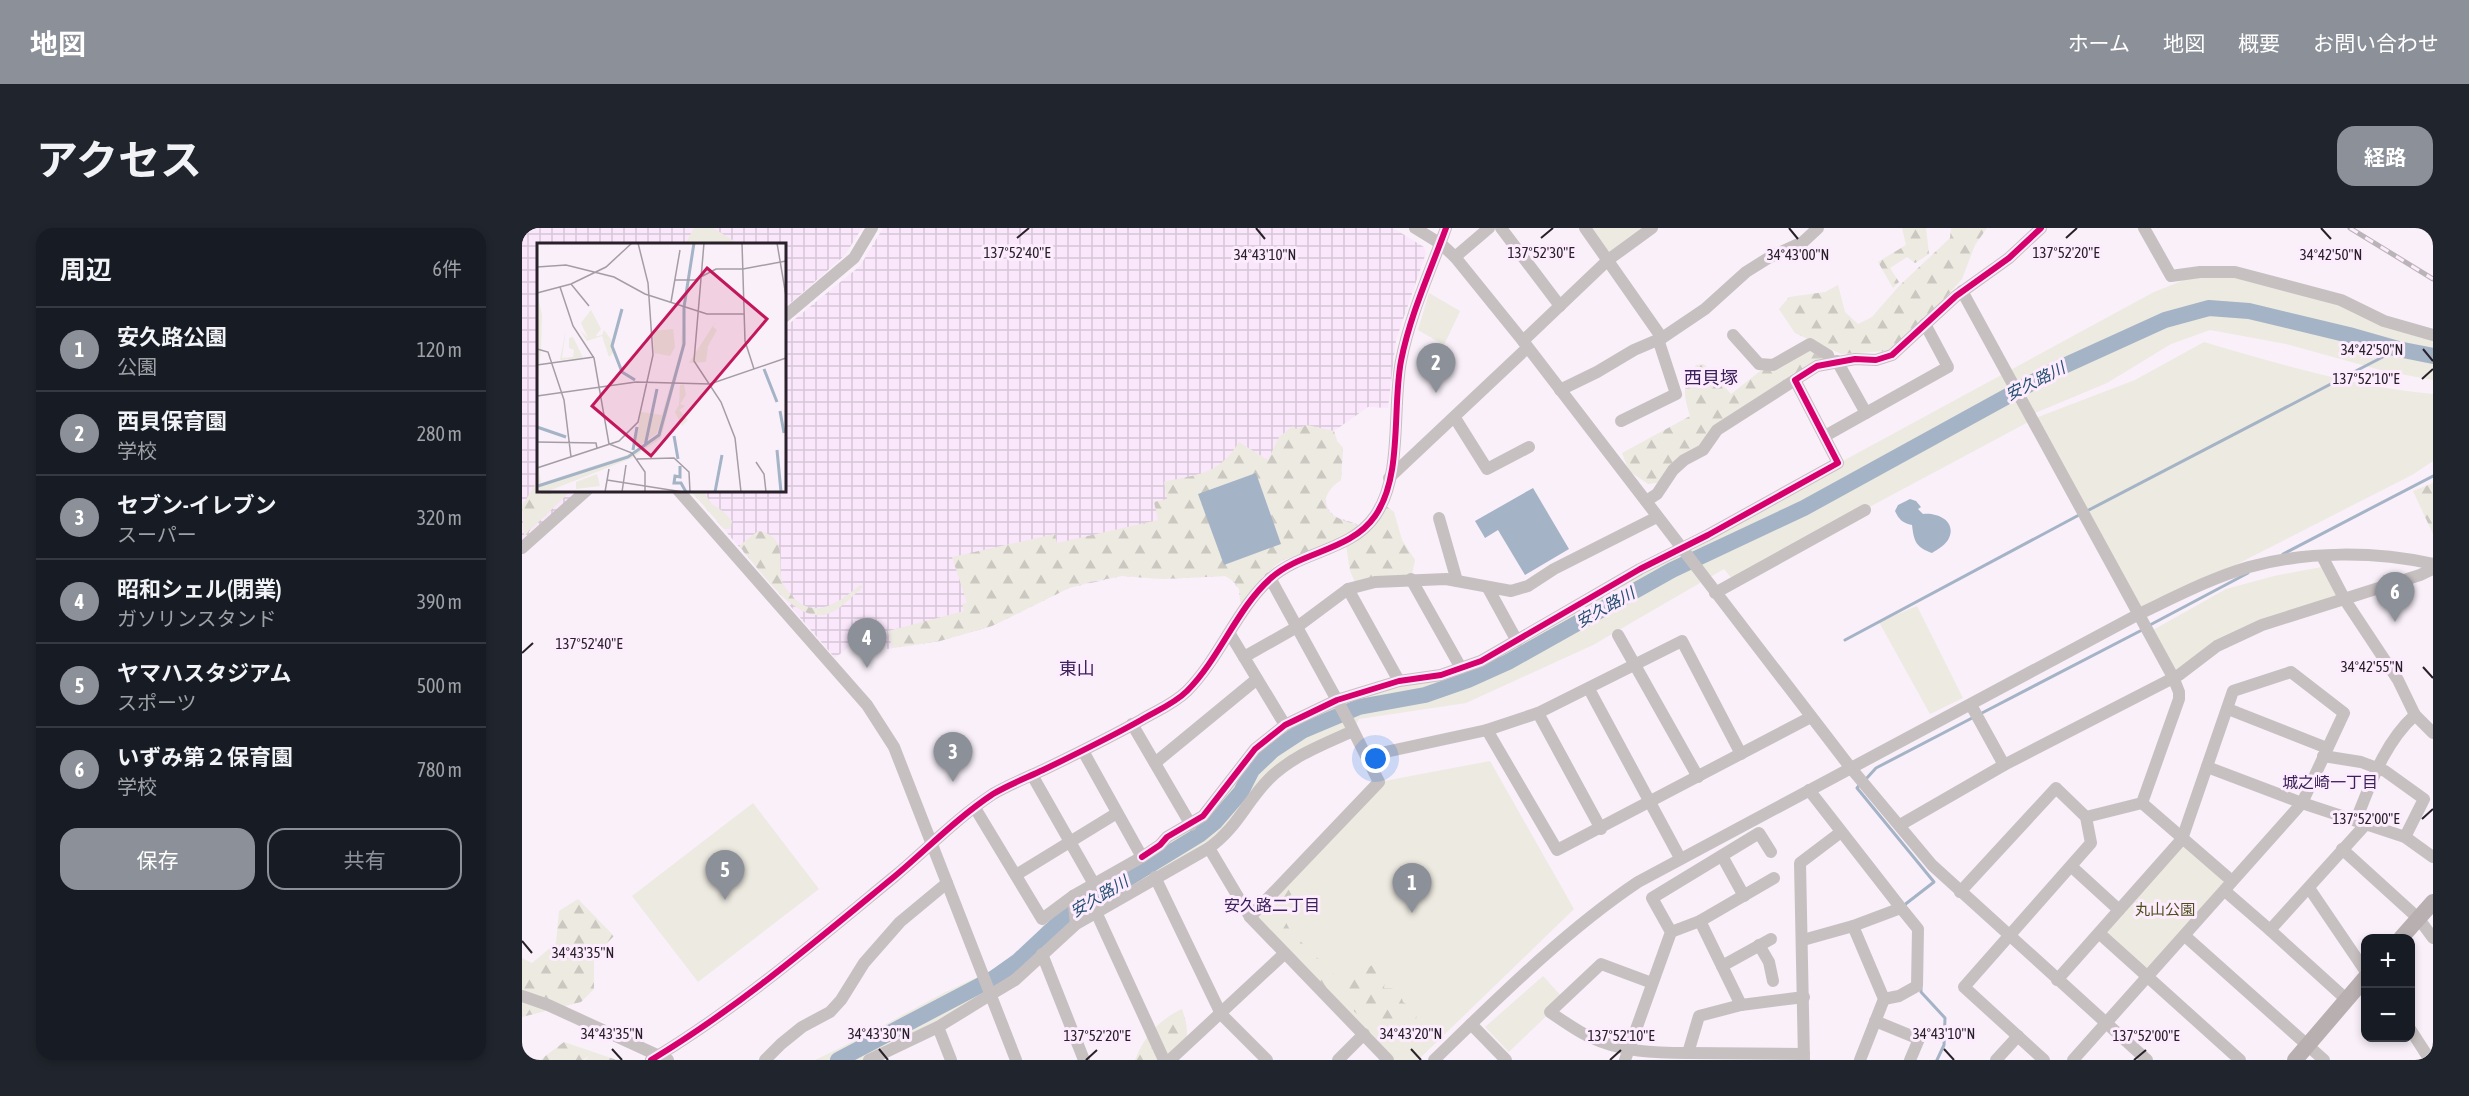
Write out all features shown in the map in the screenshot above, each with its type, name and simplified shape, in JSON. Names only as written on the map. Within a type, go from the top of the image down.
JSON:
[{"type":"main road","points":[[2406,934],[2433,902]]},
{"type":"main road","points":[[2295,1060],[2361,982]]},
{"type":"street","points":[[786,315],[854,258],[872,228]]},
{"type":"street","points":[[1415,228],[1441,244],[1455,257],[1525,344],[1850,767],[1932,865],[2147,1060]]},
{"type":"street","points":[[522,996],[548,1005],[660,1058],[773,976],[994,794],[1083,751],[1171,703],[1187,691],[1270,578],[1288,564],[1353,536],[1365,527],[1382,503],[1389,478],[1400,365],[1404,346],[1429,270],[1446,228]]},
{"type":"street","points":[[1455,257],[1489,228]]},
{"type":"street","points":[[1501,228],[1560,306]]},
{"type":"street","points":[[1584,228],[1660,339],[1676,394],[1621,421]]},
{"type":"street","points":[[1389,478],[1455,418],[1560,306],[1608,260],[1652,228]]},
{"type":"street","points":[[1560,390],[1660,339],[1705,309],[1746,272],[1770,257],[1803,242],[1818,228]]},
{"type":"street","points":[[1646,501],[1657,494],[1673,470],[1684,460],[1703,450],[1717,430],[1816,366],[1834,362],[1875,360],[1892,355],[1962,291],[2009,258],[2041,228]]},
{"type":"street","points":[[2144,228],[2171,276],[2200,272],[2235,272],[2341,300],[2384,321],[2433,335]]},
{"type":"street","points":[[1962,291],[2139,614],[2179,692],[2179,699],[2142,803]]},
{"type":"street","points":[[1825,436],[1948,367],[1925,324]]},
{"type":"street","points":[[1733,335],[1759,364],[1773,365],[1810,344],[1828,355],[1834,362],[1866,413]]},
{"type":"street","points":[[975,808],[1042,919],[1094,884],[1160,846],[1167,837],[1203,816],[1255,749],[1284,725],[1337,700],[1399,681],[1441,675],[1481,661],[1640,569],[1682,549],[1838,463],[1795,380]]},
{"type":"street","points":[[1455,418],[1487,469],[1529,447]]},
{"type":"street","points":[[522,548],[586,492]]},
{"type":"street","points":[[680,492],[867,705],[894,747],[1016,1060]]},
{"type":"street","points":[[1715,593],[1865,510]]},
{"type":"street","points":[[1244,657],[1297,627],[1348,589],[1375,582],[1446,579],[1511,591],[1528,586],[1554,569],[1658,517]]},
{"type":"street","points":[[1439,518],[1457,581]]},
{"type":"street","points":[[2322,556],[2345,600],[2398,680],[2415,715],[2433,733]]},
{"type":"street","points":[[1434,1060],[1599,908],[1680,858],[2139,614],[2201,584],[2248,567],[2276,561],[2322,556],[2381,556],[2433,566]]},
{"type":"street","points":[[1900,825],[2004,765],[2173,677],[2217,646],[2262,625],[2420,576],[2433,566]]},
{"type":"street","points":[[1250,917],[1379,782],[1270,578]]},
{"type":"street","points":[[1411,579],[1461,668]]},
{"type":"street","points":[[1488,588],[1517,641]]},
{"type":"street","points":[[1348,589],[1399,681]]},
{"type":"street","points":[[1230,634],[1284,725]]},
{"type":"street","points":[[1618,635],[1698,777]]},
{"type":"street","points":[[1367,756],[1488,730],[1538,713],[1682,641],[1741,754]]},
{"type":"street","points":[[2057,980],[2182,839],[2234,692],[2291,672],[2344,713],[2302,803],[2150,977],[2073,1060]]},
{"type":"street","points":[[1155,763],[1257,679]]},
{"type":"street","points":[[1589,689],[1680,858]]},
{"type":"street","points":[[1971,705],[2004,765]]},
{"type":"street","points":[[2228,709],[2325,752],[2385,771],[2424,799],[2404,837]]},
{"type":"street","points":[[1538,713],[1601,829]]},
{"type":"street","points":[[2270,930],[2342,849],[2361,822],[2377,768],[2403,726],[2415,715]]},
{"type":"street","points":[[1488,730],[1557,850],[1601,829],[1811,717]]},
{"type":"street","points":[[1132,724],[1191,825]]},
{"type":"street","points":[[869,1060],[938,1028],[1015,980],[1076,922],[1209,848],[1236,825],[1269,779],[1294,759],[1351,727]]},
{"type":"street","points":[[1083,751],[1142,857]]},
{"type":"street","points":[[2207,767],[2302,803],[2404,837],[2433,857]]},
{"type":"street","points":[[1032,775],[1094,884]]},
{"type":"street","points":[[1960,892],[2056,788],[2086,817],[2091,843],[1964,987],[2044,1060]]},
{"type":"street","points":[[1809,790],[1900,909],[1918,929],[1917,986],[1899,996],[1884,999]]},
{"type":"street","points":[[2086,817],[2142,803]]},
{"type":"street","points":[[2142,803],[2182,839],[2270,930],[2346,999]]},
{"type":"street","points":[[1016,875],[1118,813]]},
{"type":"street","points":[[1652,983],[1601,963],[1550,1012],[1592,1038],[1627,1055],[1688,1053],[1804,1057],[1800,863],[1841,832]]},
{"type":"street","points":[[1671,932],[1652,898],[1760,833],[1771,852]]},
{"type":"street","points":[[1209,848],[1250,917],[1388,1060]]},
{"type":"street","points":[[2342,849],[2419,919],[2433,938]]},
{"type":"street","points":[[1722,856],[1744,896]]},
{"type":"street","points":[[2072,867],[2119,910]]},
{"type":"street","points":[[1155,877],[1221,1014],[1267,1060]]},
{"type":"street","points":[[1627,1055],[1671,932],[1700,921],[1774,878]]},
{"type":"street","points":[[765,1060],[780,1044],[802,1027],[830,1012],[841,1000],[864,963],[900,922],[947,883]]},
{"type":"street","points":[[2309,888],[2361,965]]},
{"type":"street","points":[[1073,898],[1076,922]]},
{"type":"street","points":[[1803,940],[1853,926],[1900,909]]},
{"type":"street","points":[[1096,912],[1164,1060]]},
{"type":"street","points":[[1700,921],[1741,1005]]},
{"type":"street","points":[[1853,926],[1884,999],[1860,1060]]},
{"type":"street","points":[[2099,933],[2240,1060]]},
{"type":"street","points":[[2186,936],[2324,1060]]},
{"type":"street","points":[[1722,966],[1771,939]]},
{"type":"street","points":[[1760,945],[1770,962],[1773,981]]},
{"type":"street","points":[[1042,954],[1084,1060]]},
{"type":"street","points":[[1170,1060],[1284,954]]},
{"type":"street","points":[[1688,1053],[1699,1016],[1741,1005],[1804,997]]},
{"type":"street","points":[[1875,1021],[1919,1039],[1910,1060]]},
{"type":"street","points":[[1471,1024],[1506,1060]]},
{"type":"street","points":[[938,1028],[951,1060]]},
{"type":"street","points":[[1338,1060],[1364,1034]]},
{"type":"street","points":[[1996,1060],[2018,1036]]},
{"type":"street","points":[[2415,1037],[2430,1060]]},
{"type":"shaded area","points":[[522,228],[862,228],[845,255],[786,307],[786,243],[537,243],[537,492],[576,492],[522,545]]},
{"type":"shaded area","points":[[883,228],[1393,228],[1424,247],[1426,253],[1396,340],[1388,408],[1368,407],[1334,431],[1337,441],[1343,448],[1341,480],[1328,489],[1325,495],[1328,509],[1334,516],[1365,527],[1327,548],[1292,556],[1276,564],[1257,583],[1243,604],[1240,602],[1239,589],[1231,579],[1225,576],[1163,579],[1122,576],[1069,588],[992,626],[940,641],[887,649],[883,633],[876,625],[835,658],[692,492],[786,492],[786,326],[860,266]]},
{"type":"green space","points":[[694,228],[713,228],[737,243],[686,243]]},
{"type":"green space","points":[[1589,228],[1647,228],[1607,258]]},
{"type":"green space","points":[[1902,228],[1926,228],[1929,254],[1915,263],[1907,257],[1890,268],[1899,282],[1893,288],[1878,262],[1906,245]]},
{"type":"green space","points":[[1951,228],[1987,228],[1975,245],[1962,279],[1910,338],[1887,351],[1841,354],[1795,333],[1779,309],[1789,297],[1825,292],[1838,285],[1845,312],[1858,324],[1872,317],[1899,286],[1950,238]]},
{"type":"green space","points":[[2221,271],[2262,278],[2433,336],[2433,380],[2384,371],[2286,344],[2210,330],[2171,344],[2107,383],[2035,413],[2033,419],[2135,380],[2204,342],[2346,380],[2433,394],[2433,461],[2412,475],[2139,614],[2032,420],[1733,580],[1724,569],[1593,645],[1466,703],[1359,719],[1353,731],[1294,759],[1220,840],[1101,909],[1015,980],[869,1060],[815,1060],[984,974],[1015,955],[1029,944],[1041,929],[1050,912],[1206,813],[1285,725],[1348,697],[1456,671],[2154,292],[2184,280]]},
{"type":"green space","points":[[1429,293],[1460,311],[1444,345],[1418,330]]},
{"type":"green space","points":[[1814,347],[1831,363],[1717,430],[1665,482],[1648,484],[1629,471],[1622,453],[1690,416],[1685,390],[1696,365],[1704,364],[1731,394],[1768,365]]},
{"type":"green space","points":[[1307,425],[1334,431],[1337,441],[1343,448],[1341,480],[1329,491],[1326,500],[1329,510],[1340,519],[1365,527],[1382,503],[1394,512],[1402,540],[1415,560],[1411,579],[1357,586],[1350,571],[1346,545],[1285,559],[1261,579],[1243,604],[1240,602],[1238,587],[1225,576],[1163,579],[1122,576],[1069,588],[992,626],[940,641],[892,648],[888,631],[964,611],[962,604],[967,603],[952,557],[1055,534],[1057,543],[1158,520],[1154,502],[1167,499],[1164,482],[1197,475],[1215,467],[1224,461],[1239,442],[1268,460],[1279,437],[1293,426],[1296,429]]},
{"type":"green space","points":[[537,482],[537,492],[570,492],[524,536],[522,506]]},
{"type":"green space","points":[[2433,483],[2433,534],[2413,491]]},
{"type":"green space","points":[[692,492],[704,492],[712,504],[732,521],[730,529],[724,529]]},
{"type":"green space","points":[[758,531],[768,534],[778,545],[783,584],[803,605],[812,608],[829,606],[860,585],[863,587],[830,613],[817,615],[805,612],[779,593],[739,546]]},
{"type":"green space","points":[[2327,566],[2343,597],[2240,636],[2179,675],[2153,630],[2226,589],[2274,576]]},
{"type":"green space","points":[[1917,606],[1963,698],[1930,714],[1879,622]]},
{"type":"green space","points":[[1490,761],[1574,909],[1418,1060],[1390,1060],[1250,917],[1379,782]]},
{"type":"green space","points":[[753,803],[819,889],[698,982],[632,896]]},
{"type":"green space","name":"丸山公園","points":[[2180,847],[2184,847],[2223,880],[2223,885],[2146,970],[2107,933]]},
{"type":"green space","points":[[1294,881],[1299,883],[1280,911],[1291,932],[1341,981],[1341,992],[1331,994],[1265,918],[1262,910],[1281,885]]},
{"type":"green space","points":[[578,899],[614,936],[594,956],[594,989],[581,1002],[522,1017],[522,958],[532,963],[556,943],[559,911]]},
{"type":"green space","points":[[1376,963],[1386,974],[1384,988],[1399,989],[1403,1002],[1416,1010],[1415,1026],[1408,1035],[1396,1039],[1380,1040],[1372,1021],[1361,1017],[1350,1008],[1347,982],[1354,975]]},
{"type":"green space","points":[[1543,976],[1564,999],[1509,1052],[1485,1027]]},
{"type":"green space","points":[[1182,1009],[1187,1031],[1185,1042],[1177,1054],[1170,1060],[1135,1060],[1143,1043],[1154,1029],[1166,1018]]},
{"type":"green space","points":[[564,1042],[620,1060],[585,1060],[590,1055],[583,1060],[540,1060]]},
{"type":"water","points":[[1256,473],[1281,544],[1224,565],[1198,494]]},
{"type":"water","points":[[1533,488],[1569,549],[1525,575],[1498,530],[1485,538],[1475,521]]},
{"type":"water","points":[[1910,499],[1916,501],[1921,507],[1918,509],[1923,514],[1935,515],[1948,523],[1950,534],[1948,540],[1932,553],[1919,546],[1915,540],[1912,525],[1902,521],[1895,511],[1898,505]]},
{"type":"waterway","name":"安久路川","points":[[838,1060],[994,978],[1018,961],[1065,917],[1199,835],[1215,822],[1241,792],[1252,770],[1273,750],[1302,731],[1359,707],[1425,695],[1468,680],[1508,662],[1672,570],[1804,508],[2055,370],[2165,320],[2209,308],[2249,311],[2433,356]]},
{"type":"waterway","points":[[2085,512],[2398,349]]},
{"type":"waterway","points":[[2283,554],[2433,476]]},
{"type":"waterway","points":[[1845,640],[2079,515]]},
{"type":"waterway","points":[[2148,626],[2248,573]]},
{"type":"waterway","points":[[1980,714],[2142,630]]},
{"type":"waterway","points":[[1866,779],[1876,768],[1974,717]]},
{"type":"waterway","points":[[1861,783],[1857,788],[1934,882],[1903,906]]},
{"type":"waterway","points":[[1921,989],[1921,992],[1945,1018],[1944,1045],[1937,1060]]},
{"type":"railway","points":[[2350,228],[2433,279]]},
{"type":"cycle path","points":[[651,1060],[715,1018],[776,973],[895,876],[967,813],[993,794],[1105,740],[1176,700],[1199,678],[1248,604],[1271,578],[1283,569],[1339,544],[1365,528],[1384,500],[1390,482],[1401,361],[1415,310],[1446,228]]},
{"type":"cycle path","points":[[1142,857],[1160,845],[1167,837],[1203,816],[1255,749],[1285,725],[1337,700],[1399,681],[1441,675],[1481,661],[1640,569],[1708,535],[1838,463],[1795,380],[1817,366],[1855,359],[1876,360],[1892,355],[1956,296],[2009,258],[2041,228]]},
{"type":"place","name":"西貝保育園","points":[[1436,393]]},
{"type":"place","name":"いずみ第２保育園","points":[[2395,622]]},
{"type":"place","name":"昭和シェル(閉業)","points":[[867,668]]},
{"type":"place","name":"セブン-イレブン","points":[[953,782]]},
{"type":"place","name":"ヤマハスタジアム","points":[[725,900]]},
{"type":"place","name":"安久路公園","points":[[1412,913]]},
{"type":"district","name":"西貝塚","points":[[1711,377]]},
{"type":"district","name":"東山","points":[[1077,668]]},
{"type":"district","name":"城之崎一丁目","points":[[2330,782]]},
{"type":"district","name":"安久路二丁目","points":[[1272,905]]}]
